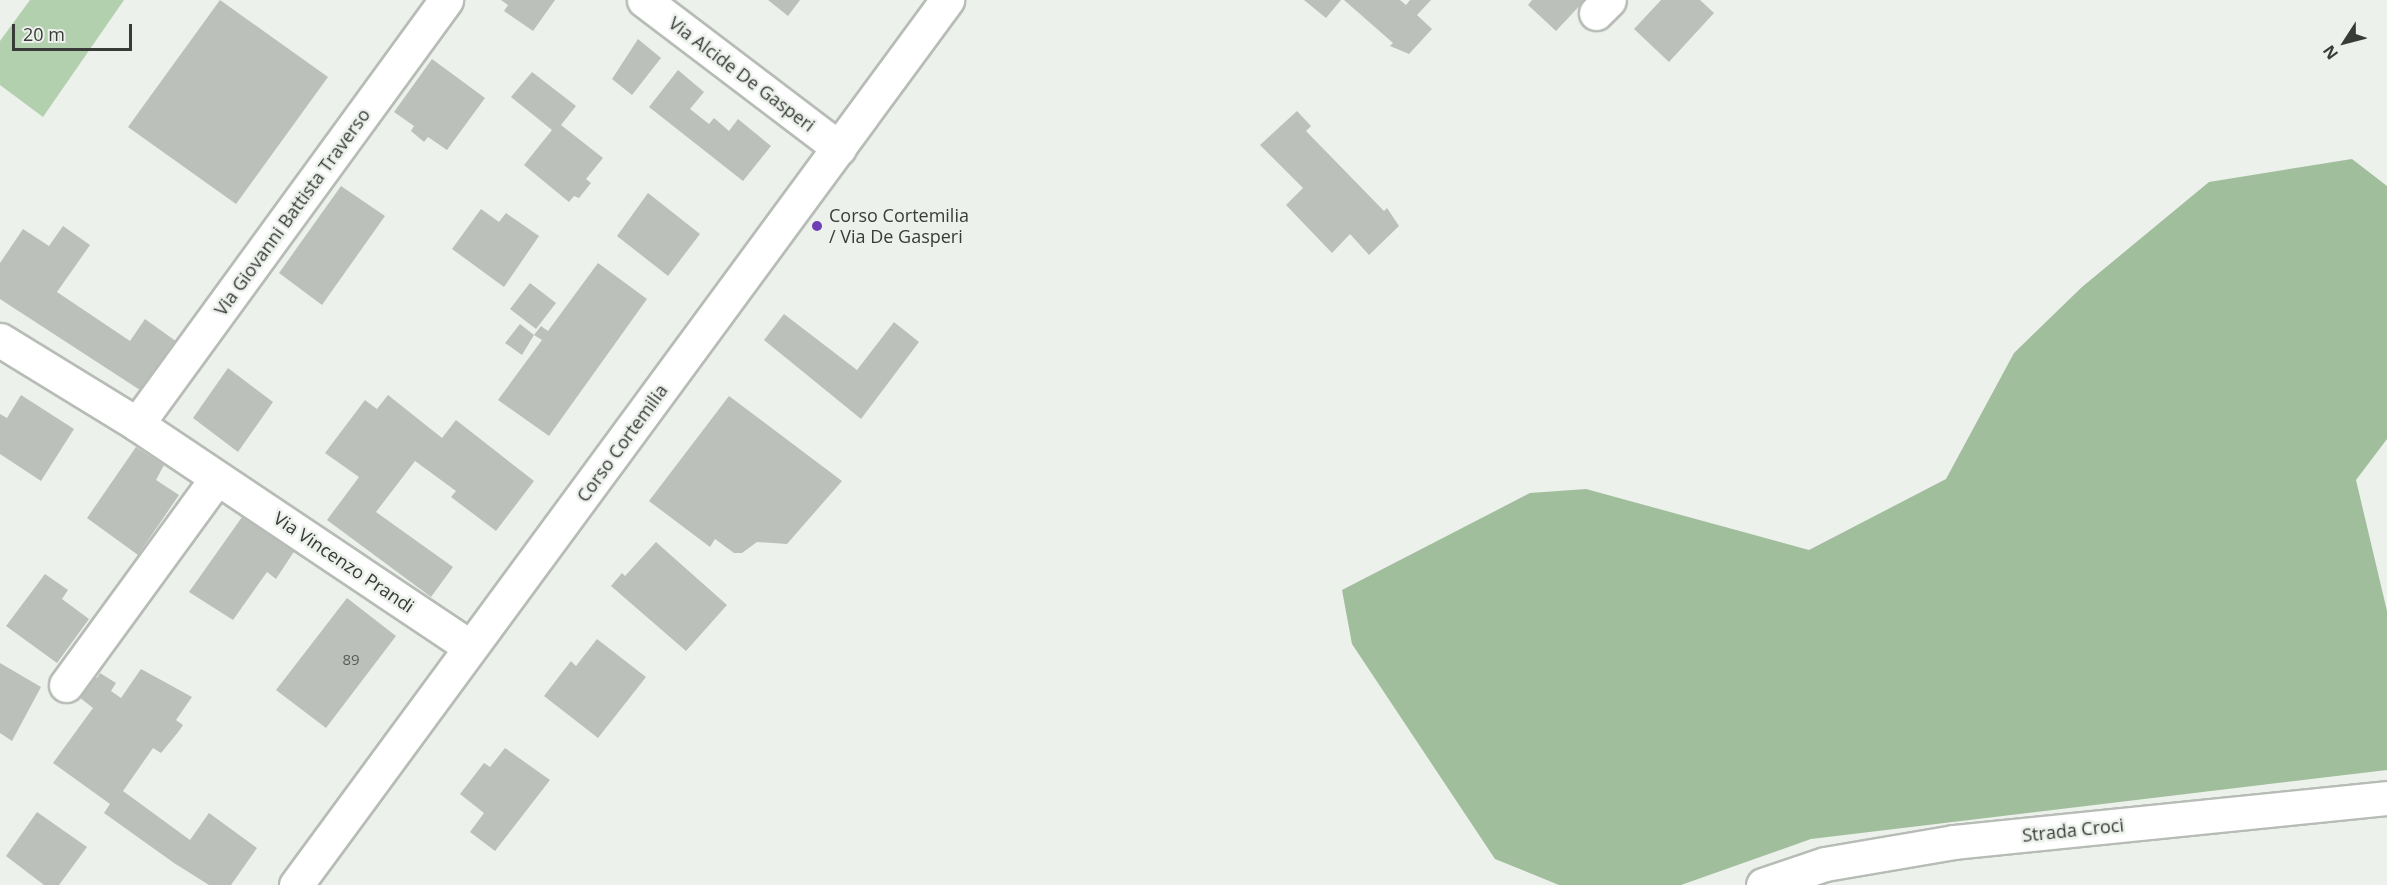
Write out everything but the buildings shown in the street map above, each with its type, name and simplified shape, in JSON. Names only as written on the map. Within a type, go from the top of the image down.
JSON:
[{"type":"street","name":"Via Giovanni Battista Traverso","points":[[137,424],[446,0]]},
{"type":"street","name":"Via Alcide De Gasperi","points":[[644,0],[839,148]]},
{"type":"street","name":"Corso Cortemilia","points":[[296,885],[947,0]]},
{"type":"street","name":"Via Vincenzo Prandi","points":[[0,340],[137,424],[470,647]]},
{"type":"street","points":[[66,685],[217,478]]},
{"type":"street","name":"Strada Croci","points":[[1762,885],[1825,864],[1954,842],[2387,798]]},
{"type":"green space","points":[[30,0],[124,0],[43,117],[0,85],[0,41]]},
{"type":"green space","points":[[2352,159],[2387,186],[2387,439],[2356,480],[2387,611],[2387,770],[1811,839],[1681,885],[1559,885],[1495,859],[1352,644],[1342,590],[1530,493],[1586,489],[1809,550],[1946,479],[2014,353],[2082,287],[2209,182]]},
{"type":"place","name":"Corso Cortemilia / Via De Gasperi","points":[[817,226]]}]
